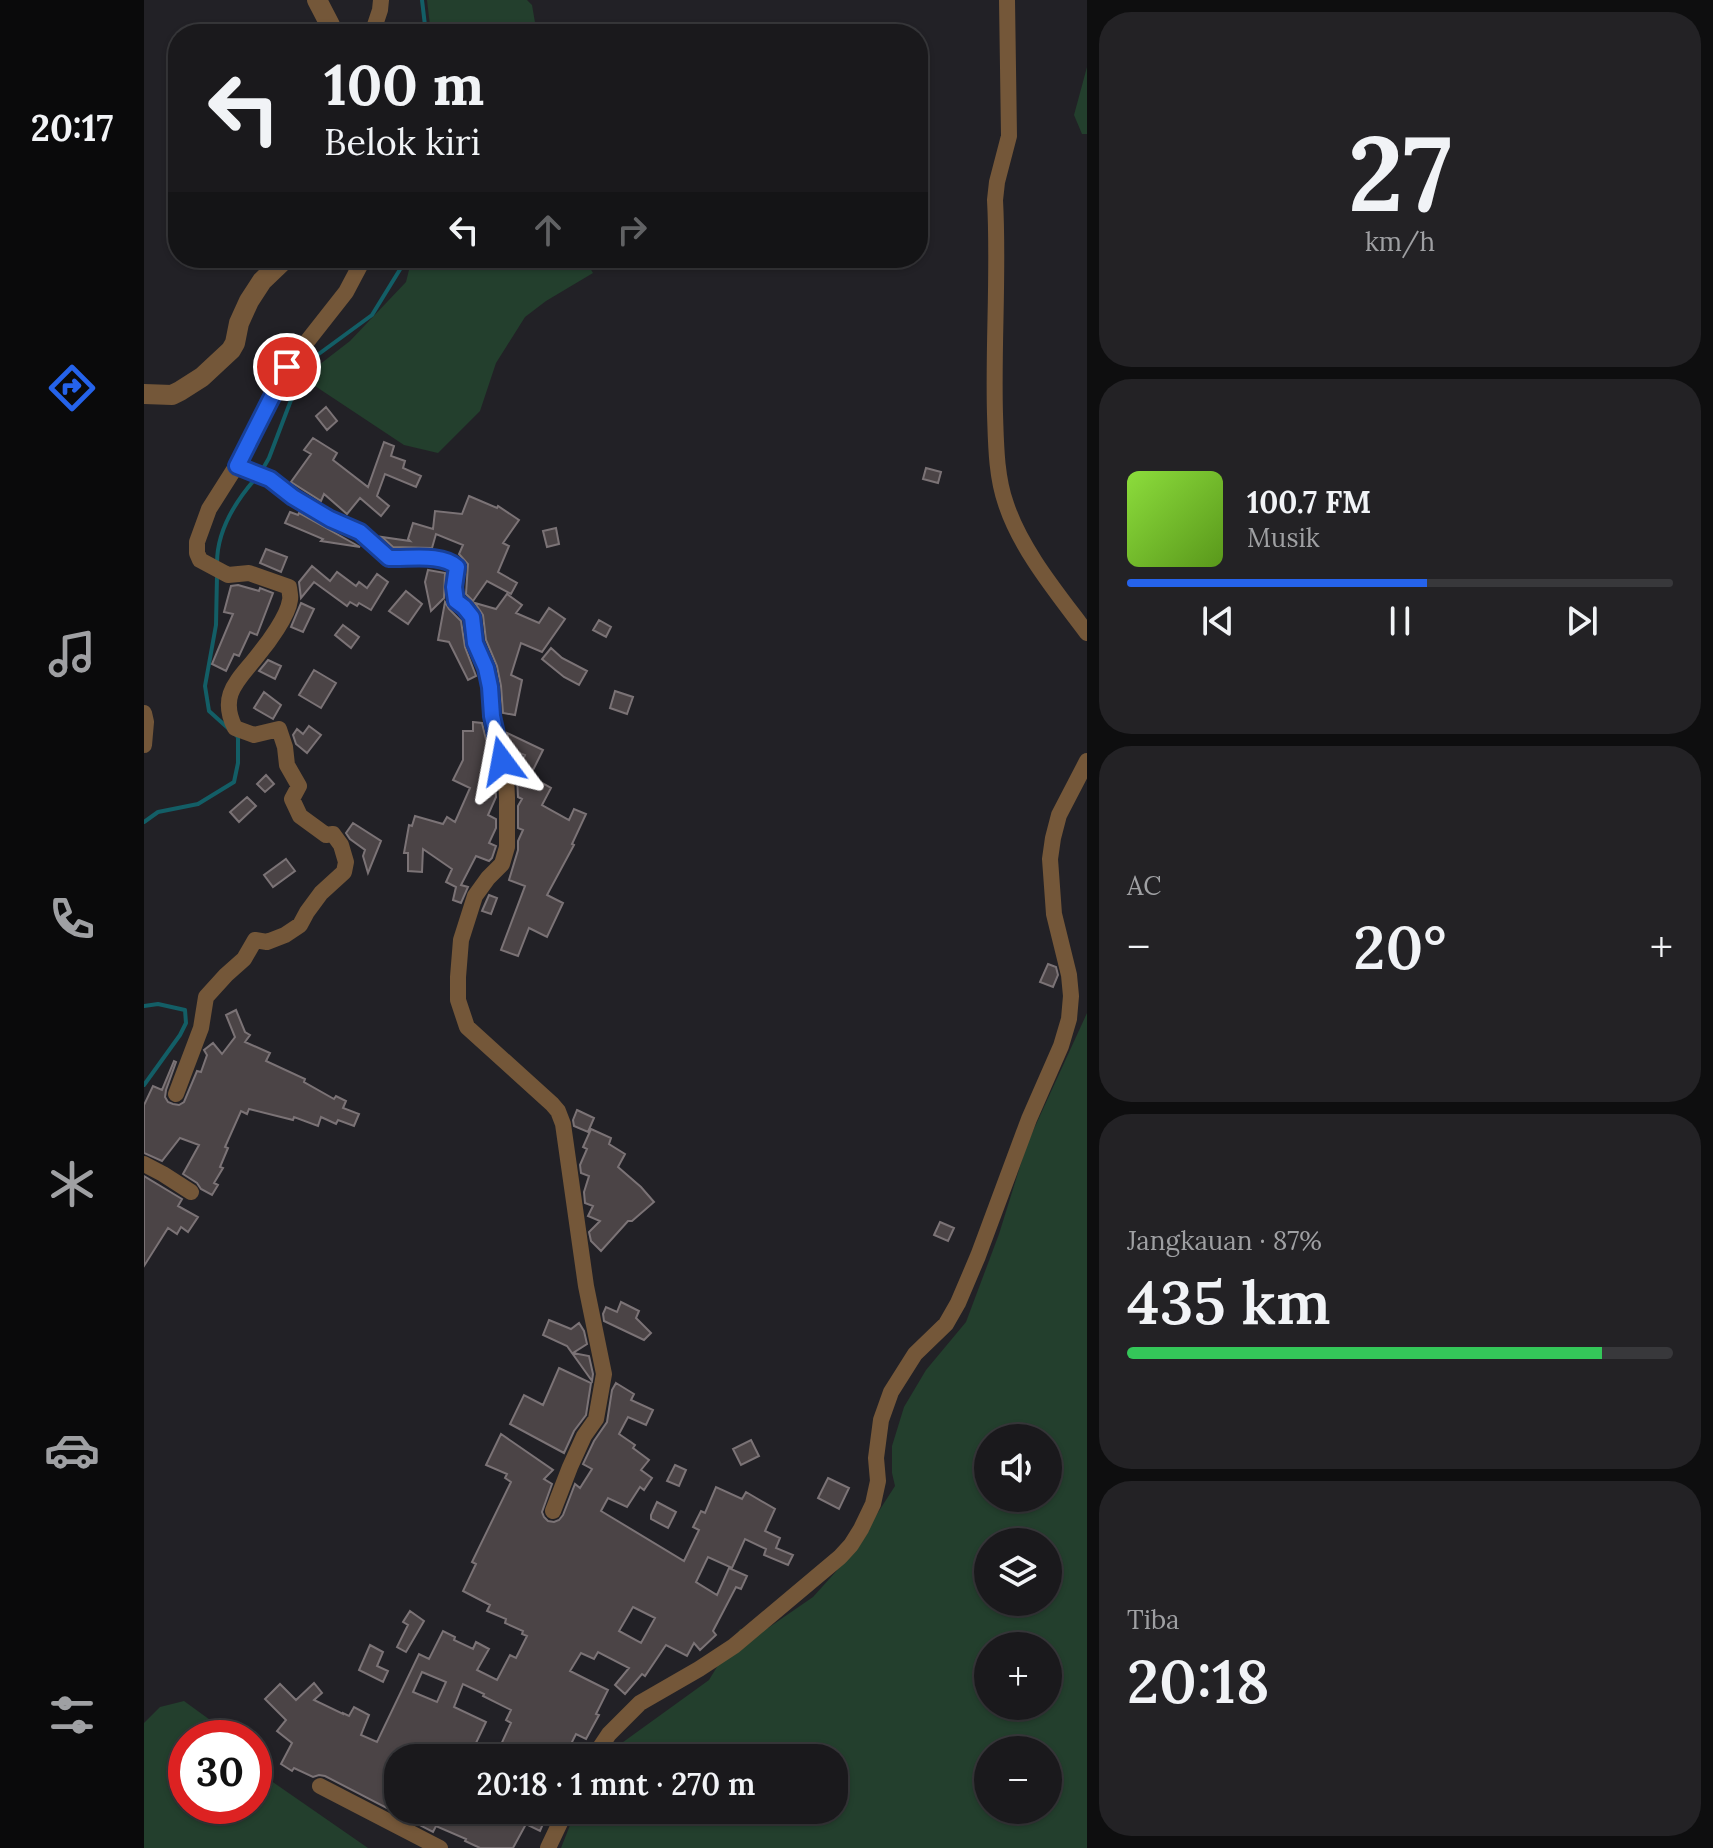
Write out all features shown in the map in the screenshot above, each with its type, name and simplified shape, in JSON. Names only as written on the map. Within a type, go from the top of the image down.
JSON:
[{"type":"street","points":[[317,0],[329,24]]},
{"type":"street","points":[[375,24],[381,0]]},
{"type":"street","points":[[1007,0],[1009,136],[995,200],[996,448],[1005,501],[1021,540],[1087,633]]},
{"type":"street","points":[[144,394],[172,395],[180,391],[202,377],[231,350],[249,301],[262,281],[276,268]]},
{"type":"street","points":[[176,1094],[201,1028],[206,997],[244,959],[255,940],[267,942],[300,925],[321,893],[344,872],[346,862],[341,845],[333,834],[326,835],[300,816],[292,799],[299,786],[287,765],[279,729],[254,735],[235,728],[231,719],[228,700],[235,681],[279,627],[291,600],[289,587],[249,573],[228,575],[200,560],[197,542],[209,509],[237,466],[287,367],[346,292],[359,268]]},
{"type":"street","points":[[237,466],[270,479],[330,519],[360,532],[389,558],[439,559],[457,567],[454,594],[456,601],[472,617],[475,643],[486,668],[492,716],[506,775],[507,798],[507,847],[502,864],[475,896],[461,940],[458,1000],[467,1027],[558,1111],[563,1124],[586,1286],[604,1374],[596,1419],[584,1436],[553,1511]]},
{"type":"street","points":[[144,713],[144,745]]},
{"type":"street","points":[[602,1744],[640,1703],[734,1646],[840,1557],[861,1529],[873,1504],[878,1481],[876,1458],[881,1420],[891,1392],[915,1354],[946,1324],[958,1303],[1069,1019],[1069,975],[1054,914],[1050,859],[1059,815],[1087,761]]},
{"type":"street","points":[[144,1164],[191,1192]]},
{"type":"street","points":[[320,1786],[440,1848]]},
{"type":"street","points":[[548,1848],[559,1824]]},
{"type":"green space","points":[[427,0],[527,0],[532,5],[535,24],[430,24]]},
{"type":"green space","points":[[1087,67],[1087,134],[1082,134],[1074,115]]},
{"type":"green space","points":[[410,268],[590,268],[593,273],[525,317],[496,363],[480,411],[438,453],[404,445],[315,386],[315,368],[350,341],[406,282]]},
{"type":"green space","points":[[1087,1013],[1087,1848],[561,1848],[570,1824],[848,1824],[848,1744],[620,1744],[709,1680],[740,1629],[768,1628],[813,1597],[850,1556],[895,1486],[892,1446],[904,1407],[926,1370],[966,1322],[999,1234],[1027,1144]]},
{"type":"green space","points":[[184,1701],[210,1720],[168,1720],[168,1824],[272,1824],[272,1781],[368,1848],[144,1848],[144,1723],[160,1707]]},
{"type":"building","points":[[326,407],[337,421],[327,430],[316,416]]},
{"type":"building","points":[[313,438],[337,453],[333,460],[368,487],[384,442],[394,446],[391,456],[405,461],[403,468],[421,476],[416,487],[385,474],[377,496],[389,506],[381,516],[360,498],[347,514],[324,494],[321,501],[291,482],[311,454],[304,450]]},
{"type":"building","points":[[926,468],[941,472],[938,483],[923,479]]},
{"type":"building","points":[[469,496],[498,506],[519,520],[503,543],[509,546],[498,572],[517,583],[511,594],[487,581],[473,601],[466,594],[468,564],[459,554],[463,545],[436,534],[432,548],[393,547],[382,537],[410,541],[413,523],[433,529],[435,511],[462,514]]},
{"type":"building","points":[[290,512],[299,513],[360,547],[321,541],[323,539],[285,523]]},
{"type":"building","points":[[556,528],[559,544],[547,547],[543,531]]},
{"type":"building","points":[[266,549],[287,557],[281,572],[260,563]]},
{"type":"building","points":[[312,566],[330,581],[337,572],[356,586],[359,582],[367,588],[377,574],[388,582],[371,610],[359,603],[357,606],[350,602],[347,606],[314,582],[301,598],[299,582]]},
{"type":"building","points":[[428,570],[445,573],[444,598],[431,611],[425,582]]},
{"type":"building","points":[[231,586],[273,593],[257,635],[250,632],[239,656],[234,654],[226,671],[212,664],[233,614],[224,612]]},
{"type":"building","points":[[406,591],[422,604],[408,624],[389,611]]},
{"type":"building","points":[[507,594],[522,605],[516,613],[539,623],[549,608],[565,619],[542,652],[521,643],[511,675],[522,680],[515,715],[503,713],[497,666],[486,640],[483,615],[475,603],[496,609]]},
{"type":"building","points":[[445,602],[461,621],[465,647],[476,676],[468,680],[449,642],[438,640]]},
{"type":"building","points":[[301,603],[314,609],[303,632],[291,627]]},
{"type":"building","points":[[599,620],[611,627],[606,637],[593,630]]},
{"type":"building","points":[[343,625],[359,637],[351,648],[335,635]]},
{"type":"building","points":[[551,648],[562,658],[587,671],[579,685],[542,659]]},
{"type":"building","points":[[268,660],[281,666],[275,679],[259,671]]},
{"type":"building","points":[[314,670],[336,683],[321,708],[299,695]]},
{"type":"building","points":[[615,691],[633,697],[627,714],[610,708]]},
{"type":"building","points":[[264,692],[281,705],[273,719],[254,708]]},
{"type":"building","points":[[473,722],[482,723],[492,764],[487,775],[495,779],[496,797],[488,815],[496,819],[496,828],[489,843],[496,846],[489,861],[476,856],[461,885],[468,887],[461,903],[453,900],[456,887],[446,882],[452,869],[423,849],[422,872],[408,871],[408,853],[404,853],[409,825],[412,826],[415,816],[443,824],[447,817],[455,822],[470,788],[453,780],[463,760],[463,731],[473,731]]},
{"type":"building","points":[[309,726],[321,735],[307,753],[296,744],[293,735],[297,729],[303,734]]},
{"type":"building","points":[[507,733],[543,750],[530,776],[551,788],[542,805],[569,820],[574,809],[586,814],[574,845],[547,895],[563,903],[547,937],[529,928],[518,956],[501,950],[525,886],[509,880],[523,830],[518,828],[518,806],[522,799],[518,797],[517,775],[525,755],[511,750]]},
{"type":"building","points":[[266,775],[274,784],[265,792],[257,784]]},
{"type":"building","points":[[247,797],[256,806],[239,822],[230,812]]},
{"type":"building","points":[[353,823],[381,841],[368,873],[363,856],[365,850],[346,833]]},
{"type":"building","points":[[286,859],[295,871],[273,887],[264,875]]},
{"type":"building","points":[[489,895],[497,898],[491,914],[482,911]]},
{"type":"building","points":[[1048,964],[1056,967],[1058,975],[1053,987],[1040,982]]},
{"type":"building","points":[[236,1010],[245,1032],[250,1035],[245,1042],[270,1053],[266,1061],[305,1079],[304,1082],[334,1099],[336,1096],[346,1101],[343,1108],[359,1114],[354,1126],[338,1120],[336,1124],[321,1117],[318,1126],[294,1117],[293,1120],[249,1109],[247,1114],[241,1111],[225,1147],[228,1148],[220,1167],[223,1168],[214,1183],[218,1185],[212,1195],[183,1174],[199,1145],[180,1138],[162,1161],[144,1153],[144,1105],[153,1086],[162,1090],[174,1061],[165,1097],[173,1104],[184,1102],[197,1071],[201,1072],[207,1055],[204,1050],[213,1043],[222,1054],[235,1037],[226,1015]]},
{"type":"building","points":[[577,1110],[594,1118],[588,1132],[574,1126]]},
{"type":"building","points":[[591,1129],[611,1138],[609,1144],[625,1154],[618,1167],[654,1202],[628,1221],[601,1251],[591,1241],[589,1232],[600,1221],[588,1216],[593,1206],[585,1203],[584,1192],[589,1176],[581,1173],[580,1165]]},
{"type":"building","points":[[144,1176],[182,1199],[178,1206],[198,1217],[188,1232],[181,1227],[177,1234],[168,1228],[144,1266]]},
{"type":"building","points":[[940,1222],[954,1228],[948,1241],[934,1235]]},
{"type":"building","points":[[621,1302],[639,1311],[636,1318],[651,1333],[644,1340],[604,1321],[606,1307],[617,1312]]},
{"type":"building","points":[[549,1320],[571,1329],[579,1323],[587,1344],[573,1353],[589,1356],[592,1381],[567,1346],[543,1335]]},
{"type":"building","points":[[559,1368],[591,1383],[586,1415],[564,1453],[510,1424],[524,1395],[543,1405]]},
{"type":"building","points":[[616,1383],[634,1394],[631,1400],[653,1410],[646,1425],[628,1417],[619,1434],[649,1460],[641,1470],[652,1478],[644,1490],[640,1487],[627,1507],[608,1498],[601,1511],[684,1561],[699,1530],[693,1527],[701,1511],[705,1513],[716,1487],[742,1499],[746,1492],[775,1509],[765,1531],[780,1538],[776,1548],[793,1555],[788,1565],[764,1555],[766,1549],[745,1539],[732,1568],[708,1557],[696,1582],[717,1595],[729,1568],[747,1576],[741,1589],[736,1587],[713,1631],[716,1635],[700,1650],[694,1643],[687,1656],[666,1645],[645,1676],[642,1674],[625,1694],[615,1685],[629,1668],[598,1652],[594,1659],[581,1653],[570,1671],[608,1690],[586,1739],[576,1734],[571,1744],[501,1744],[511,1723],[506,1720],[511,1710],[463,1684],[454,1707],[486,1722],[475,1744],[384,1744],[384,1807],[325,1776],[313,1777],[281,1764],[292,1743],[277,1731],[286,1720],[265,1699],[280,1684],[296,1700],[314,1683],[322,1693],[314,1700],[349,1716],[354,1707],[369,1715],[361,1735],[377,1742],[419,1654],[429,1659],[443,1631],[473,1649],[476,1642],[489,1649],[477,1670],[497,1680],[510,1655],[516,1658],[527,1636],[505,1623],[506,1619],[487,1611],[490,1605],[463,1591],[476,1564],[472,1562],[511,1482],[505,1478],[507,1474],[486,1465],[501,1434],[553,1470],[544,1479],[552,1484],[542,1512],[548,1521],[554,1522],[563,1515],[575,1484],[580,1488],[592,1469],[583,1464],[607,1422]],"holes":[[[633,1607],[655,1618],[641,1643],[619,1631]],[[422,1672],[446,1682],[437,1702],[413,1692]]]},
{"type":"building","points":[[751,1440],[759,1456],[741,1465],[733,1449]]},
{"type":"building","points":[[675,1465],[686,1470],[679,1486],[667,1481]]},
{"type":"building","points":[[828,1478],[849,1488],[839,1509],[818,1498]]},
{"type":"building","points":[[657,1502],[676,1512],[668,1528],[651,1519]]},
{"type":"building","points":[[410,1611],[424,1621],[406,1652],[397,1647],[408,1625],[403,1622]]},
{"type":"building","points":[[370,1645],[383,1652],[377,1666],[388,1671],[383,1682],[359,1670]]},
{"type":"building","points":[[418,1824],[526,1824],[513,1848],[480,1848],[436,1826],[433,1832]]},
{"type":"building","points":[[526,1824],[543,1824],[540,1831]]},
{"type":"waterway","points":[[422,0],[425,24]]},
{"type":"waterway","points":[[261,472],[299,379],[316,356],[372,315],[401,268]]},
{"type":"waterway","points":[[217,563],[220,540],[228,518],[255,479]]},
{"type":"waterway","points":[[217,576],[216,625],[205,686],[209,711],[229,729]]},
{"type":"waterway","points":[[144,822],[158,812],[198,804],[234,782],[238,763],[238,737],[235,734]]},
{"type":"waterway","points":[[144,1006],[158,1004],[185,1010],[186,1023],[144,1085]]},
{"type":"route","points":[[287,367],[237,466],[270,479],[330,519],[360,532],[389,558],[439,559],[457,567],[454,587],[456,601],[472,617],[475,643],[490,687],[492,716],[502,761]]}]
